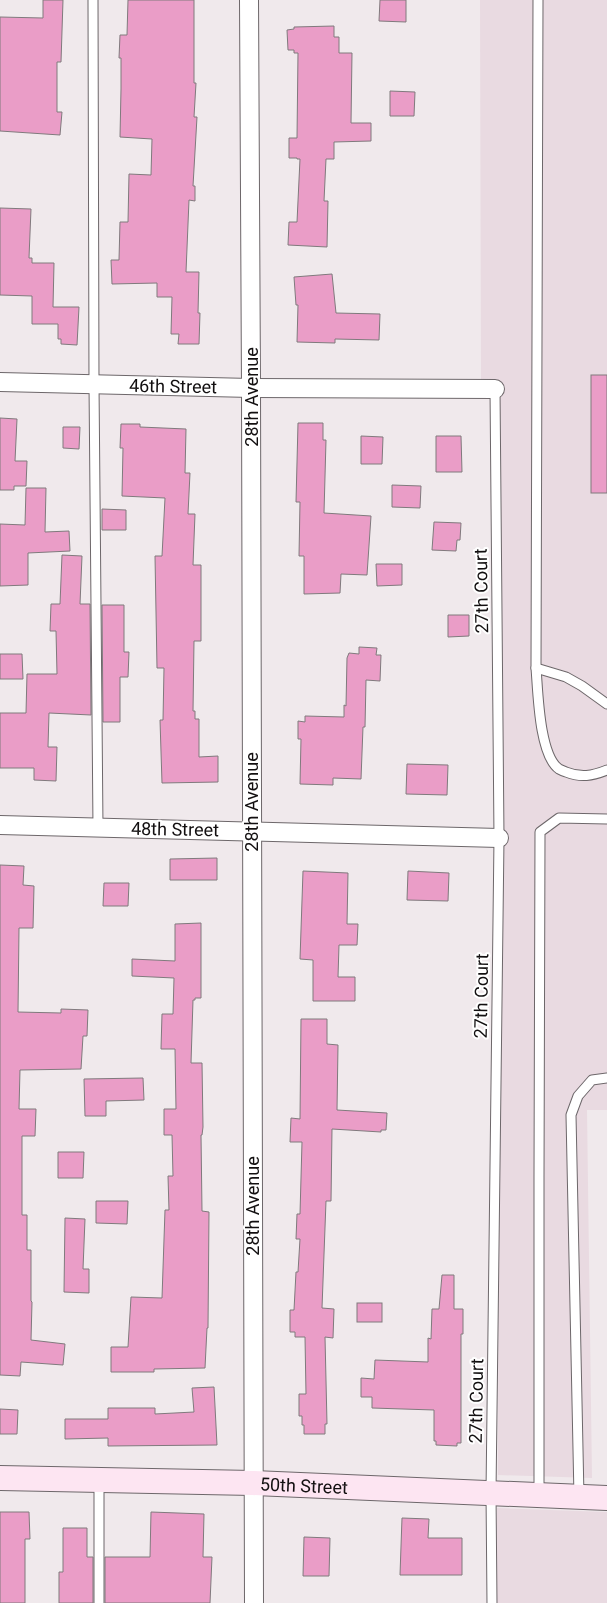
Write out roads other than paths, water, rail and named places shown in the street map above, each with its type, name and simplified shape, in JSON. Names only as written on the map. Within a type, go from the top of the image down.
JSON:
[{"type":"street","name":"28th Avenue","points":[[249,0],[252,388],[254,1603]]},
{"type":"street","name":"46th Street","points":[[0,382],[252,388],[495,389]]},
{"type":"street","name":"48th Street","points":[[0,825],[500,838]]},
{"type":"street","name":"50th Street","points":[[0,1478],[253,1483],[607,1498]]},
{"type":"lane","points":[[93,0],[98,827]]},
{"type":"lane","points":[[538,0],[536,668],[542,728],[548,755],[558,769],[576,776],[594,776],[607,770]]},
{"type":"lane","name":"27th Court","points":[[492,1603],[491,1493],[500,838],[495,389]]},
{"type":"lane","points":[[536,668],[566,677],[607,704]]},
{"type":"lane","points":[[539,1495],[540,832],[559,818],[607,819]]},
{"type":"lane","points":[[579,1497],[571,1115],[578,1096],[592,1080],[607,1078]]},
{"type":"lane","points":[[99,1479],[99,1603]]}]
